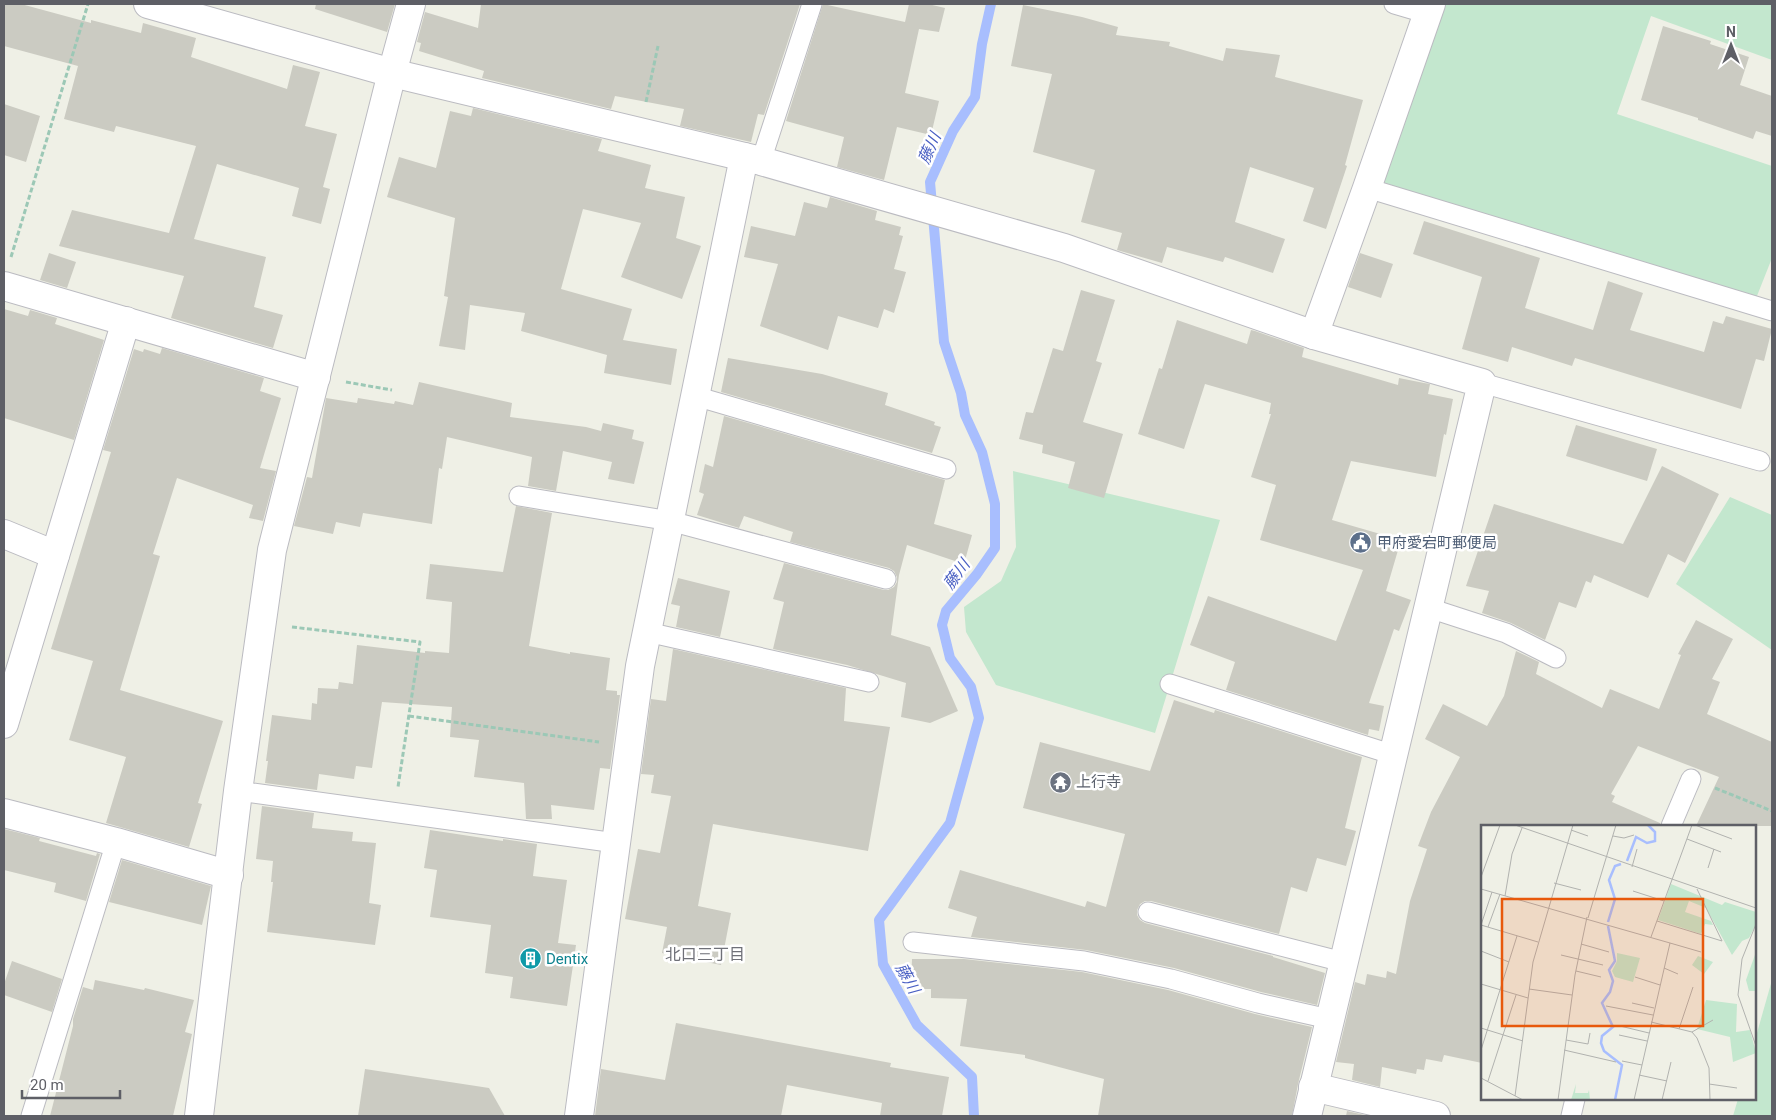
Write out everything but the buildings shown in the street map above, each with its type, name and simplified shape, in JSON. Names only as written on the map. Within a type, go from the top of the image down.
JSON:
[{"type":"street","points":[[148,4],[392,74],[753,159],[911,204],[1064,248],[1314,335],[1482,384],[1430,608],[1306,1116]]},
{"type":"street","points":[[199,1116],[238,791],[272,550],[411,4]]},
{"type":"street","points":[[1314,335],[1430,9]]},
{"type":"street","points":[[579,1116],[640,666],[695,396],[753,159]]},
{"type":"street","points":[[7,274],[126,321],[316,377]]},
{"type":"street","points":[[4,724],[126,321]]},
{"type":"street","points":[[4,534],[55,555]]},
{"type":"street","points":[[4,813],[116,842],[229,875]]},
{"type":"street","points":[[1313,1087],[1436,1116]]},
{"type":"lane","points":[[753,159],[812,4]]},
{"type":"lane","points":[[1394,4],[1430,9]]},
{"type":"lane","points":[[1367,188],[1772,312]]},
{"type":"lane","points":[[1482,384],[1760,461]]},
{"type":"lane","points":[[695,396],[946,469]]},
{"type":"lane","points":[[519,496],[670,521],[886,579]]},
{"type":"lane","points":[[1430,608],[1506,633],[1556,658]]},
{"type":"lane","points":[[647,632],[869,682]]},
{"type":"lane","points":[[1170,684],[1394,754]]},
{"type":"lane","points":[[1671,825],[1691,779]]},
{"type":"lane","points":[[238,791],[616,842]]},
{"type":"lane","points":[[31,1116],[116,842]]},
{"type":"lane","points":[[1148,912],[1343,962]]},
{"type":"lane","points":[[912,942],[1084,961],[1171,979],[1258,1004],[1329,1019]]},
{"type":"lane","points":[[1571,1116],[1575,1100]]},
{"type":"path","points":[[7,274],[88,4]]},
{"type":"path","points":[[639,132],[658,46]]},
{"type":"path","points":[[316,377],[392,390]]},
{"type":"path","points":[[261,623],[420,642],[395,812]]},
{"type":"path","points":[[409,716],[629,746]]},
{"type":"path","points":[[1691,779],[1772,811]]},
{"type":"green space","points":[[1440,4],[1772,4],[1772,60],[1651,16],[1617,114],[1772,166],[1772,258],[1753,306],[1377,184]]},
{"type":"green space","points":[[1013,471],[1220,520],[1155,733],[996,685],[966,632],[964,607],[1001,581],[1016,547]]},
{"type":"green space","points":[[1730,497],[1772,515],[1772,650],[1676,584]]},
{"type":"green space","points":[[1772,980],[1772,1116],[1733,1116],[1738,1100],[1756,1100],[1756,1036]]},
{"type":"waterway","name":"藤川","points":[[974,1116],[972,1077],[917,1025],[883,964],[879,920],[950,823],[979,718],[971,687],[950,658],[942,625],[946,611],[977,574],[995,548],[995,504],[982,452],[965,415],[961,393],[944,342],[930,182],[953,131],[975,97],[982,44],[991,4]]},
{"type":"place","name":"甲府愛宕町郵便局","points":[[1361,543]]},
{"type":"place","name":"上行寺","points":[[1060,782]]},
{"type":"place","name":"Dentix","points":[[530,959]]},
{"type":"district","name":"北口三丁目","points":[[705,954]]}]
